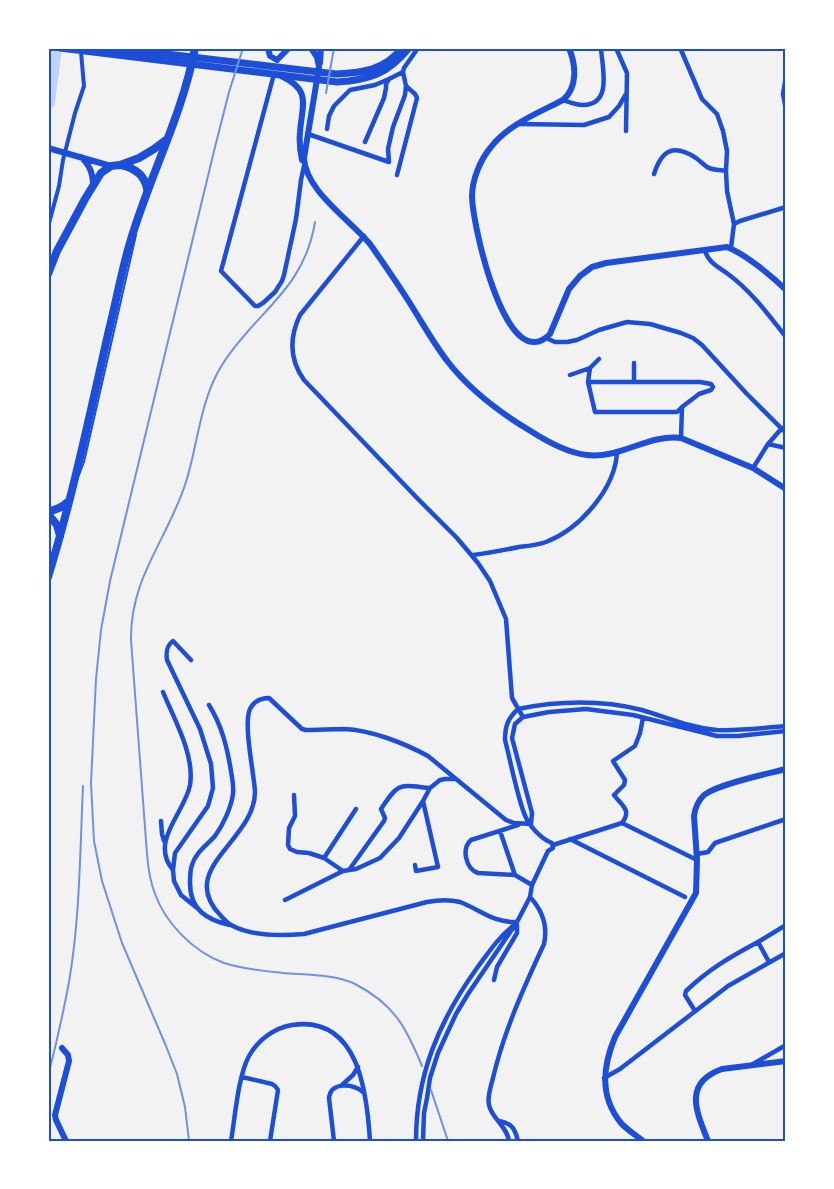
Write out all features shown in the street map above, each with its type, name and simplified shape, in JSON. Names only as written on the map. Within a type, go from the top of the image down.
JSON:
[{"type":"main road","points":[[60,48],[276,78],[337,82],[357,80],[374,73],[402,48]]},
{"type":"main road","points":[[115,48],[336,74],[381,73],[395,64],[409,48]]},
{"type":"main road","points":[[48,577],[70,500],[128,248],[189,78],[195,48]]},
{"type":"main road","points":[[120,165],[148,153],[167,139]]},
{"type":"main road","points":[[48,274],[57,251],[100,174],[111,165],[133,169],[146,183],[147,191]]},
{"type":"main road","points":[[60,537],[57,525],[48,513],[61,508],[70,500]]},
{"type":"street","points":[[48,226],[69,135],[84,86],[81,48]]},
{"type":"street","points":[[268,48],[270,56],[277,60]]},
{"type":"street","points":[[279,48],[276,78],[242,189],[221,271],[255,306],[263,303],[275,292],[284,275],[296,219],[321,49]]},
{"type":"street","points":[[277,60],[289,48]]},
{"type":"street","points":[[311,48],[317,57],[319,67]]},
{"type":"street","points":[[309,134],[389,162],[388,149],[393,127],[405,95],[403,72],[418,48]]},
{"type":"street","points":[[569,48],[574,64],[573,82],[569,95],[517,124],[497,140],[483,157],[474,185],[473,204],[482,253],[491,283],[505,315],[515,330],[524,339],[534,342],[546,338],[550,334],[570,289],[580,276],[592,267],[606,263],[731,248],[767,273],[786,290]]},
{"type":"street","points":[[563,100],[582,105],[595,102],[600,97],[603,91],[604,70],[601,48]]},
{"type":"street","points":[[616,48],[627,73],[626,130]]},
{"type":"street","points":[[682,48],[702,99],[717,114],[723,131],[727,151],[727,192],[734,224],[731,248]]},
{"type":"street","points":[[327,129],[329,116],[334,106],[350,90],[375,85],[403,72]]},
{"type":"street","points":[[786,76],[783,94],[786,110]]},
{"type":"street","points":[[276,78],[294,83],[303,96],[300,147],[304,166],[311,180],[323,196],[364,236],[442,354],[490,404],[536,435],[567,450],[584,455],[591,456],[617,451],[661,438],[681,438],[753,468],[786,489]]},
{"type":"street","points":[[365,142],[384,98],[389,79]]},
{"type":"street","points":[[397,175],[417,98],[405,86]]},
{"type":"street","points":[[517,124],[584,125],[609,117],[626,94]]},
{"type":"street","points":[[48,147],[111,165]]},
{"type":"street","points":[[654,174],[657,163],[664,154],[674,150],[691,155],[709,168],[726,171]]},
{"type":"street","points":[[81,156],[93,175],[93,186]]},
{"type":"street","points":[[734,224],[786,207]]},
{"type":"street","points":[[364,236],[300,315],[295,325],[291,351],[304,380],[473,555],[490,581],[506,619],[512,698],[523,717]]},
{"type":"street","points":[[705,250],[708,260],[752,295],[786,337]]},
{"type":"street","points":[[546,338],[555,342],[567,342],[627,322],[650,324],[693,338],[784,431],[768,444],[753,468]]},
{"type":"street","points":[[570,375],[590,368],[599,359]]},
{"type":"street","points":[[634,363],[634,382]]},
{"type":"street","points":[[588,382],[700,382],[711,384],[713,387],[699,394],[677,412],[595,412],[588,382],[590,368]]},
{"type":"street","points":[[681,438],[682,407]]},
{"type":"street","points":[[768,444],[786,447]]},
{"type":"street","points":[[473,555],[543,543],[558,537],[573,526],[607,486],[617,462],[617,451]]},
{"type":"street","points":[[191,660],[173,641],[168,645],[167,660],[200,729],[211,764],[213,788],[208,806],[175,853],[173,870],[174,881],[181,896],[197,908]]},
{"type":"street","points":[[163,692],[191,767],[190,784],[185,801],[164,842]]},
{"type":"street","points":[[230,925],[210,903],[206,893],[206,883],[211,869],[234,839],[252,808],[255,790],[248,715],[250,708],[261,699],[269,698],[302,729],[345,729],[403,744],[428,756],[506,820],[531,824]]},
{"type":"street","points":[[545,846],[525,815],[505,740],[507,723],[518,709],[547,704],[586,703],[639,710],[717,730],[786,726]]},
{"type":"street","points":[[209,705],[217,717],[223,734],[232,775],[233,794],[216,834],[197,854],[192,865],[190,890],[192,901],[204,916],[217,922],[263,934],[284,936],[304,934],[440,900],[461,903],[499,921],[517,922]]},
{"type":"street","points":[[531,824],[532,813],[512,738],[515,724],[523,717],[586,709],[614,712],[717,736],[786,731]]},
{"type":"street","points":[[423,1141],[425,1106],[435,1061],[447,1032],[468,993],[517,922],[530,897],[545,846],[550,842],[553,845],[622,823],[627,816],[627,812],[614,795],[624,785],[625,780],[613,761],[635,746],[643,718]]},
{"type":"street","points":[[643,1141],[622,1124],[610,1102],[604,1078],[607,1056],[615,1037],[696,893],[695,810],[702,797],[716,789],[786,769]]},
{"type":"street","points":[[285,900],[343,871],[371,863],[399,838],[430,788],[445,778],[457,780]]},
{"type":"street","points":[[349,870],[384,820],[381,809],[393,792],[404,786],[430,788]]},
{"type":"street","points":[[294,795],[294,816],[289,828],[289,847],[294,852],[309,853],[324,858],[343,871]]},
{"type":"street","points":[[415,865],[416,871],[438,867],[423,801]]},
{"type":"street","points":[[324,858],[356,808]]},
{"type":"street","points":[[622,823],[697,857],[708,852],[716,843],[786,819]]},
{"type":"street","points":[[161,821],[164,850],[168,864],[173,870]]},
{"type":"street","points":[[521,824],[471,840],[465,852],[470,868],[478,873],[515,875],[532,885]]},
{"type":"street","points":[[500,831],[515,875]]},
{"type":"street","points":[[570,839],[685,897]]},
{"type":"street","points":[[509,1141],[504,1127],[491,1111],[488,1101],[498,1058],[514,1012],[546,937],[544,920],[536,903],[530,897]]},
{"type":"street","points":[[494,980],[497,967],[516,933],[517,922]]},
{"type":"street","points":[[417,1141],[418,1108],[428,1059],[444,1021],[462,990],[500,937],[517,922]]},
{"type":"street","points":[[695,1011],[685,995],[686,991],[713,967],[786,925]]},
{"type":"street","points":[[758,942],[770,962]]},
{"type":"street","points":[[604,1078],[620,1069],[728,986],[786,953]]},
{"type":"street","points":[[231,1141],[242,1077],[250,1054],[272,1032],[286,1026],[302,1024],[318,1027],[333,1034],[350,1050],[358,1067],[365,1093],[370,1141]]},
{"type":"street","points":[[753,1064],[786,1045]]},
{"type":"street","points":[[62,1048],[68,1055],[69,1061],[55,1115],[66,1141]]},
{"type":"street","points":[[708,1141],[696,1107],[696,1093],[699,1084],[713,1072],[722,1069],[786,1061]]},
{"type":"street","points":[[340,1086],[358,1067]]},
{"type":"street","points":[[242,1077],[272,1084],[278,1090],[270,1141]]},
{"type":"street","points":[[334,1141],[328,1095],[331,1089],[353,1086],[365,1093]]},
{"type":"street","points":[[498,1121],[509,1123],[518,1141]]},
{"type":"street","points":[[630,1141],[632,1132]]},
{"type":"waterway","points":[[48,102],[55,48]]},
{"type":"railway","points":[[189,1141],[185,1107],[177,1074],[122,943],[102,881],[94,841],[91,783],[96,679],[101,630],[110,581],[215,147],[243,48]]},
{"type":"railway","points":[[326,93],[334,48]]},
{"type":"railway","points":[[315,222],[309,246],[289,284],[235,346],[215,379],[204,407],[186,482],[170,522],[143,577],[137,597],[132,617],[131,640],[148,864],[153,889],[166,916],[182,936],[202,952],[238,967],[329,977],[355,984],[389,1008],[404,1028],[422,1066]]},
{"type":"railway","points":[[48,1076],[73,958],[83,786]]},
{"type":"railway","points":[[431,1090],[448,1141]]}]
